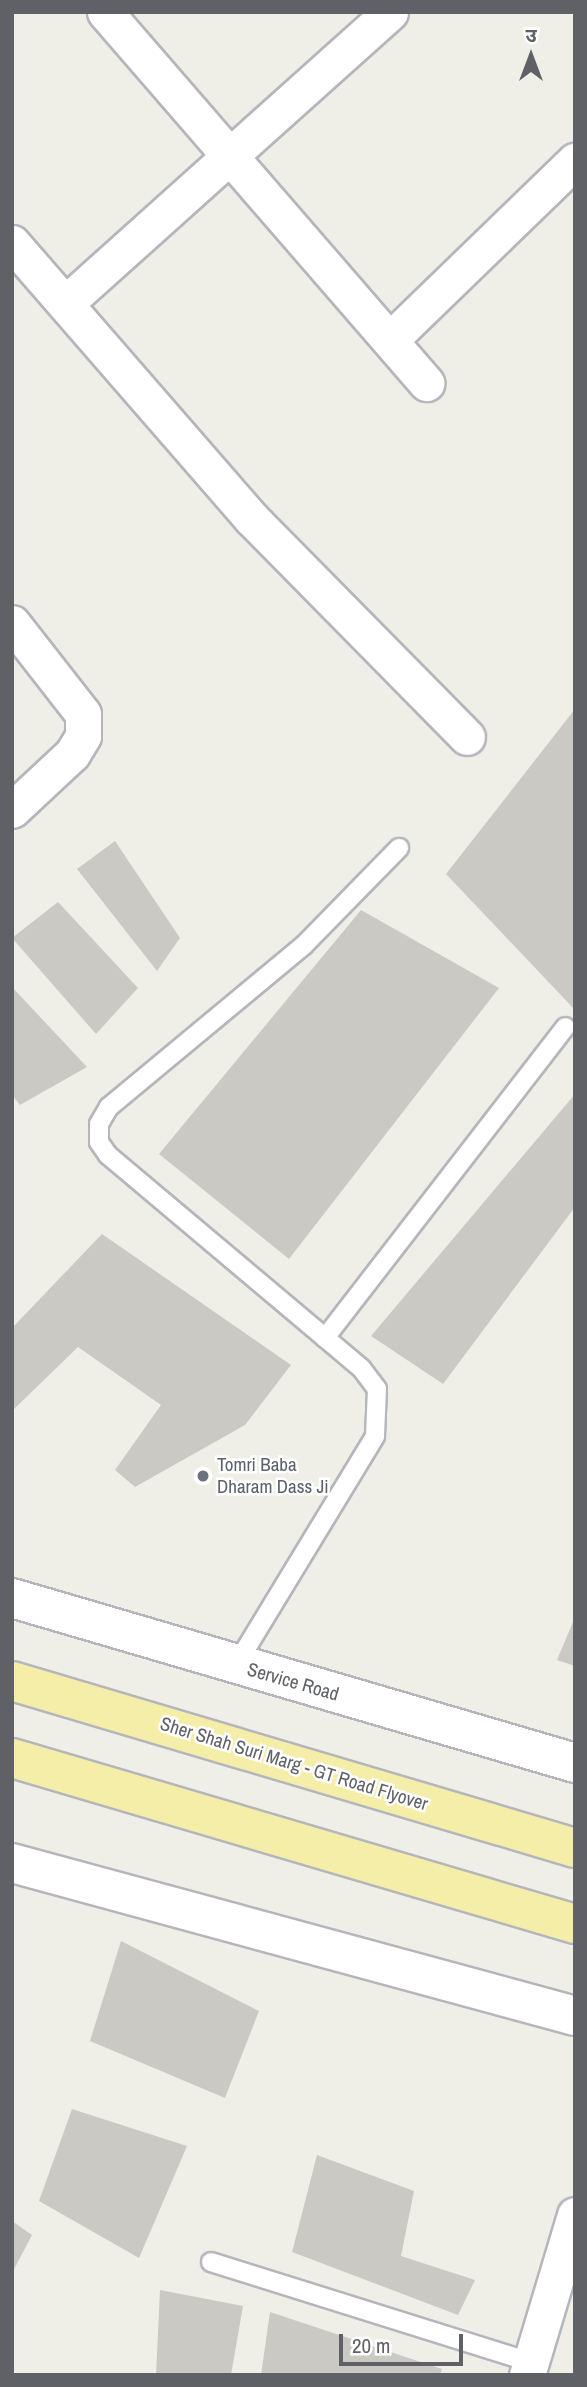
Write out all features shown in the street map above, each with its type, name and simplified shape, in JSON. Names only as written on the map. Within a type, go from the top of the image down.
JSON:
[{"type":"highway","name":"Sher Shah Suri Marg - GT Road Flyover","points":[[12,1681],[575,1848]]},
{"type":"highway","points":[[12,1758],[575,1924]]},
{"type":"street","points":[[105,12],[391,339],[426,383]]},
{"type":"street","points":[[67,302],[390,12]]},
{"type":"street","points":[[391,339],[575,161]]},
{"type":"street","points":[[12,243],[67,302],[252,519],[467,737]]},
{"type":"street","points":[[12,623],[83,714],[83,736],[72,754],[12,810]]},
{"type":"street","name":"Service Road","points":[[12,1598],[575,1763]]},
{"type":"street","points":[[12,1863],[575,2016]]},
{"type":"street","points":[[529,2369],[575,2215]]},
{"type":"lane","points":[[236,1665],[375,1436],[377,1390],[325,1338],[108,1155],[99,1142],[99,1124],[109,1107],[304,946],[399,848]]},
{"type":"lane","points":[[325,1338],[565,1027]]},
{"type":"lane","points":[[211,2262],[529,2369]]},
{"type":"building","points":[[575,709],[575,1010],[446,874]]},
{"type":"building","points":[[115,841],[180,938],[157,971],[77,869]]},
{"type":"building","points":[[58,902],[138,988],[96,1034],[12,938]]},
{"type":"building","points":[[361,910],[499,988],[289,1259],[159,1154]]},
{"type":"building","points":[[12,987],[87,1067],[20,1105],[12,1095]]},
{"type":"building","points":[[575,1094],[575,1207],[443,1384],[371,1336]]},
{"type":"building","points":[[102,1234],[291,1365],[245,1425],[135,1487],[115,1470],[161,1405],[78,1347],[12,1411],[12,1328]]},
{"type":"building","points":[[575,1617],[575,1666],[557,1660]]},
{"type":"building","points":[[121,1941],[259,2011],[225,2098],[90,2041]]},
{"type":"building","points":[[72,2109],[187,2146],[139,2258],[39,2201]]},
{"type":"building","points":[[317,2155],[414,2191],[401,2256],[475,2280],[458,2315],[292,2252]]},
{"type":"building","points":[[12,2221],[32,2235],[12,2273]]},
{"type":"building","points":[[160,2290],[243,2306],[231,2375],[156,2375]]},
{"type":"building","points":[[270,2312],[442,2369],[440,2375],[261,2375]]},
{"type":"place","name":"Tomri Baba Dharam Dass Ji","points":[[203,1476]]}]
